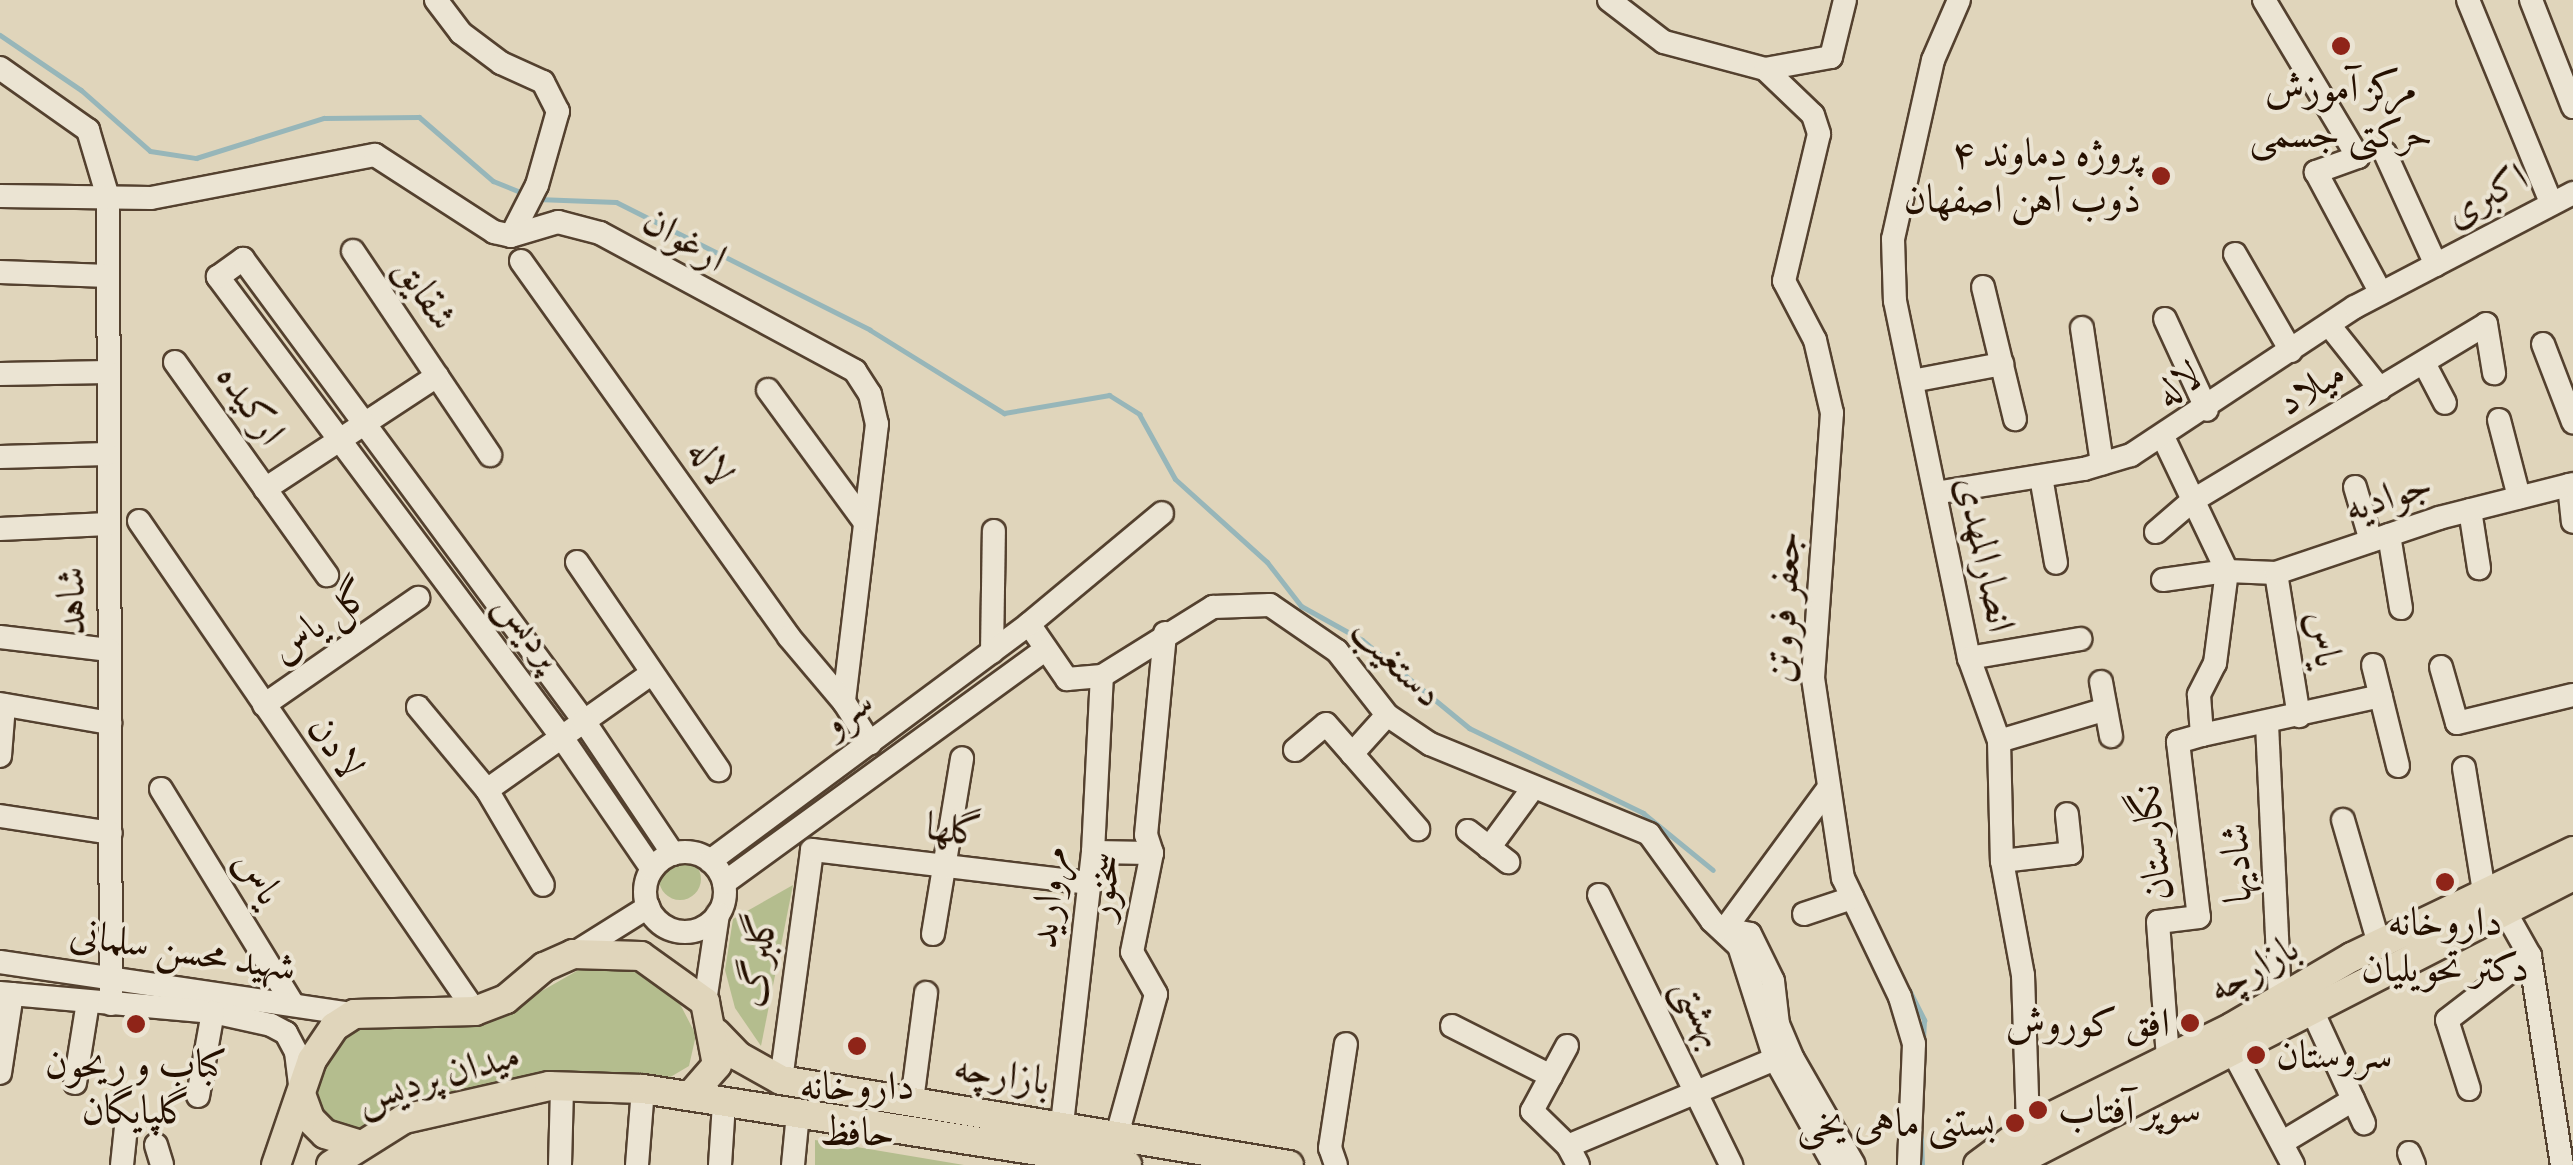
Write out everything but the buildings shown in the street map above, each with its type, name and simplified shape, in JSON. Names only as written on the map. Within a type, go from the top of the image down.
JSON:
[{"type":"main road","name":"بازارچه","points":[[2020,1163],[2234,1054],[2312,1008],[2358,968],[2389,949],[2493,900],[2573,852]]},
{"type":"main road","name":"بازارچه","points":[[2493,900],[2573,876]]},
{"type":"main road","name":"میدان پردیس","points":[[573,954],[475,1012],[354,1014],[319,1042],[301,1094],[310,1119],[325,1134],[361,1145],[420,1114],[562,1086],[642,1089],[690,1096]]},
{"type":"main road","points":[[573,954],[641,956],[705,1002],[716,1033],[718,1064],[690,1096]]},
{"type":"main road","name":"بازارچه","points":[[1978,1165],[2028,1128],[2280,998],[2358,968]]},
{"type":"main road","name":"بازارچه","points":[[716,1033],[738,1056],[781,1080],[1289,1165]]},
{"type":"main road","points":[[276,1165],[301,1094]]},
{"type":"main road","name":"بازارچه","points":[[690,1096],[1127,1165]]},
{"type":"main road","points":[[331,1165],[361,1145]]},
{"type":"street","points":[[0,196],[152,198],[375,155],[494,232],[511,236],[538,186],[558,110],[543,82],[501,63],[461,33],[436,0]]},
{"type":"street","points":[[1609,0],[1664,42],[1766,69],[1831,57],[1845,0]]},
{"type":"street","name":"انصارالمهدی","points":[[1959,0],[1934,60],[1893,239],[1895,301],[1969,658],[2000,741],[2002,861],[2023,975],[2028,1128]]},
{"type":"street","points":[[2264,0],[2358,158],[2316,172],[2381,294]]},
{"type":"street","points":[[2468,0],[2550,200]]},
{"type":"street","points":[[2531,0],[2573,107]]},
{"type":"street","name":"شاهد","points":[[0,68],[88,130],[108,197],[111,975],[75,1083]]},
{"type":"street","name":"جعفر فروتن","points":[[1766,69],[1812,115],[1820,134],[1784,281],[1815,340],[1832,413],[1813,678],[1828,789],[1852,898],[1900,997],[1914,1044],[1909,1165]]},
{"type":"street","points":[[2384,154],[2436,265]]},
{"type":"street","name":"اکبری","points":[[2436,265],[2550,200],[2573,193]]},
{"type":"street","name":"ارغوان","points":[[511,236],[558,222],[600,233],[855,371],[870,394],[878,424],[863,520],[844,702]]},
{"type":"street","name":"شقایق","points":[[353,252],[490,455]]},
{"type":"street","points":[[2235,254],[2291,352]]},
{"type":"street","name":"پردیس","points":[[652,869],[564,739],[344,439],[218,277],[243,259],[584,721],[673,854]]},
{"type":"street","name":"لاله","points":[[521,261],[788,637],[844,702]]},
{"type":"street","name":"لاله","points":[[1935,493],[2102,464],[2164,439],[2328,325],[2436,265]]},
{"type":"street","points":[[0,272],[108,276]]},
{"type":"street","points":[[1983,287],[2015,419]]},
{"type":"street","points":[[2165,319],[2207,410]]},
{"type":"street","name":"میلاد","points":[[2156,532],[2192,501],[2486,324],[2494,373]]},
{"type":"street","points":[[2328,325],[2380,390]]},
{"type":"street","points":[[2082,328],[2102,464]]},
{"type":"street","points":[[2543,344],[2571,411]]},
{"type":"street","name":"ارکیده","points":[[175,362],[327,575]]},
{"type":"street","points":[[2424,363],[2445,404]]},
{"type":"street","points":[[1912,381],[2002,364]]},
{"type":"street","points":[[0,374],[108,372]]},
{"type":"street","name":"شقایق","points":[[344,439],[437,376]]},
{"type":"street","points":[[768,390],[863,520]]},
{"type":"street","points":[[2499,420],[2519,497]]},
{"type":"street","name":"ارکیده","points":[[265,488],[344,439]]},
{"type":"street","points":[[2163,580],[2227,571],[2164,439]]},
{"type":"street","points":[[0,458],[107,454]]},
{"type":"street","points":[[2041,476],[2056,563]]},
{"type":"street","points":[[2571,484],[2573,522]]},
{"type":"street","name":"جوادیه","points":[[2227,571],[2276,573],[2470,510],[2571,484]]},
{"type":"street","points":[[2355,488],[2380,538],[2401,608]]},
{"type":"street","points":[[2470,510],[2479,568]]},
{"type":"street","name":"سرو","points":[[710,861],[1029,624],[1162,514]]},
{"type":"street","name":"لادن","points":[[139,522],[475,1012]]},
{"type":"street","points":[[0,529],[108,524]]},
{"type":"street","points":[[992,652],[994,531]]},
{"type":"street","points":[[577,562],[720,770]]},
{"type":"street","name":"نگارستان","points":[[2168,1058],[2158,922],[2199,916],[2178,742],[2202,734],[2198,695],[2215,663],[2227,571]]},
{"type":"street","name":"یاس","points":[[2276,573],[2299,716]]},
{"type":"street","name":"گل یاس","points":[[264,706],[418,598]]},
{"type":"street","name":"دستغیب","points":[[1102,676],[1213,607],[1270,605],[1336,652],[1387,716],[1430,744],[1649,834],[1739,946],[1775,1059],[1834,1165]]},
{"type":"street","points":[[1029,624],[1044,652],[1067,680],[1102,676]]},
{"type":"street","name":"سخنور","points":[[1117,1134],[1156,994],[1132,952],[1152,853],[1146,836],[1166,633]]},
{"type":"street","points":[[0,637],[109,650]]},
{"type":"street","points":[[1969,658],[2080,639]]},
{"type":"street","name":"سرو","points":[[724,883],[1044,652]]},
{"type":"street","points":[[2373,665],[2398,766]]},
{"type":"street","points":[[2440,667],[2457,723],[2573,695]]},
{"type":"street","points":[[487,790],[652,673]]},
{"type":"street","name":"مروارید","points":[[1062,1124],[1092,852],[1102,676]]},
{"type":"street","points":[[2101,682],[2102,710],[2111,736]]},
{"type":"street","points":[[936,694],[951,717]]},
{"type":"street","points":[[2202,734],[2267,724],[2380,696]]},
{"type":"street","points":[[844,702],[870,742]]},
{"type":"street","points":[[0,756],[2,704],[110,723]]},
{"type":"street","points":[[418,708],[487,790],[543,884]]},
{"type":"street","points":[[2000,741],[2102,710]]},
{"type":"street","points":[[1352,754],[1387,716]]},
{"type":"street","points":[[1295,750],[1326,724],[1418,828]]},
{"type":"street","name":"شادیها","points":[[2267,724],[2280,998]]},
{"type":"street","points":[[933,934],[962,758]]},
{"type":"street","points":[[2464,768],[2493,900],[2530,956],[2565,1160]]},
{"type":"street","points":[[1468,831],[1498,855],[1533,788]]},
{"type":"street","name":"یاس","points":[[161,789],[293,1004]]},
{"type":"street","points":[[1725,929],[1828,789]]},
{"type":"street","points":[[2002,861],[2071,852],[2067,814]]},
{"type":"street","points":[[0,816],[111,834]]},
{"type":"street","points":[[2343,820],[2389,949]]},
{"type":"street","name":"گلها","points":[[812,850],[1087,883]]},
{"type":"street","name":"گلبرگ","points":[[781,1080],[812,850]]},
{"type":"street","points":[[1092,852],[1152,853]]},
{"type":"street","points":[[648,907],[652,869],[673,854],[710,861],[724,883],[705,1002]]},
{"type":"street","name":"بهشتی","points":[[1599,896],[1698,1088],[1730,1165]]},
{"type":"street","points":[[1804,914],[1852,898]]},
{"type":"street","points":[[648,907],[677,932],[703,928],[718,914]]},
{"type":"street","points":[[573,954],[648,907]]},
{"type":"street","name":"دستغیب","points":[[1725,929],[1750,934],[1773,981],[1778,1024],[1792,1059],[1854,1165]]},
{"type":"street","points":[[2469,1089],[2448,1020],[2530,956]]},
{"type":"street","name":"شهید محسن سلمانی","points":[[0,962],[111,975],[354,1014]]},
{"type":"street","points":[[912,1101],[926,993]]},
{"type":"street","points":[[0,1072],[6,994]]},
{"type":"street","name":"شهید محسن سلمانی","points":[[6,994],[212,1012],[286,1033],[296,1052],[301,1094]]},
{"type":"street","points":[[2312,1008],[2364,1123]]},
{"type":"street","points":[[198,1096],[212,1012]]},
{"type":"street","points":[[1452,1026],[1551,1076]]},
{"type":"street","points":[[1336,1165],[1330,1148],[1346,1044]]},
{"type":"street","points":[[1567,1046],[1532,1111],[1573,1155],[1698,1088],[1775,1059]]},
{"type":"street","points":[[2234,1054],[2293,1165]]},
{"type":"street","points":[[560,1165],[562,1086]]},
{"type":"street","points":[[637,1165],[642,1089]]},
{"type":"street","points":[[2283,1142],[2353,1100]]},
{"type":"street","points":[[720,1165],[724,1103]]},
{"type":"street","points":[[793,1165],[798,1113]]},
{"type":"street","points":[[122,1165],[126,1129]]},
{"type":"green space","points":[[680,858],[695,864],[701,879],[695,894],[680,900],[665,894],[659,879],[665,864]]},
{"type":"green space","points":[[793,885],[761,1046],[735,1008],[725,970],[733,919]]},
{"type":"green space","points":[[615,967],[654,976],[680,1004],[696,1035],[689,1066],[667,1079],[549,1073],[437,1097],[359,1129],[346,1129],[316,1110],[312,1092],[327,1052],[355,1027],[505,1012],[582,968]]},
{"type":"green space","points":[[815,1140],[964,1165],[815,1165]]},
{"type":"waterway","points":[[0,35],[81,90],[150,151],[196,158],[324,118],[419,117],[493,181],[527,195]]},
{"type":"waterway","points":[[537,199],[616,202],[870,330],[1004,413],[1109,395],[1139,414],[1175,479],[1267,562],[1301,606],[1362,640],[1469,728],[1643,813],[1713,870]]},
{"type":"waterway","points":[[1909,990],[1924,1020],[1923,1041]]},
{"type":"waterway","points":[[1921,1137],[1922,1164]]},
{"type":"place","name":"مرکز آموزش حرکتی جسمی","points":[[2341,46]]},
{"type":"place","name":"پروژه دماوند ۴ ذوب آهن اصفهان","points":[[2161,176]]},
{"type":"place","name":"داروخانه دکتر تحویلیان","points":[[2445,882]]},
{"type":"place","name":"افق کوروش","points":[[2190,1023]]},
{"type":"place","name":"کباب و ریحون گلپایگان","points":[[136,1024]]},
{"type":"place","name":"داروخانه حافظ","points":[[857,1046]]},
{"type":"place","name":"سروستان","points":[[2256,1055]]},
{"type":"place","name":"سوپر آفتاب","points":[[2038,1110]]},
{"type":"place","name":"بستنی ماهی یخی","points":[[2015,1123]]}]
